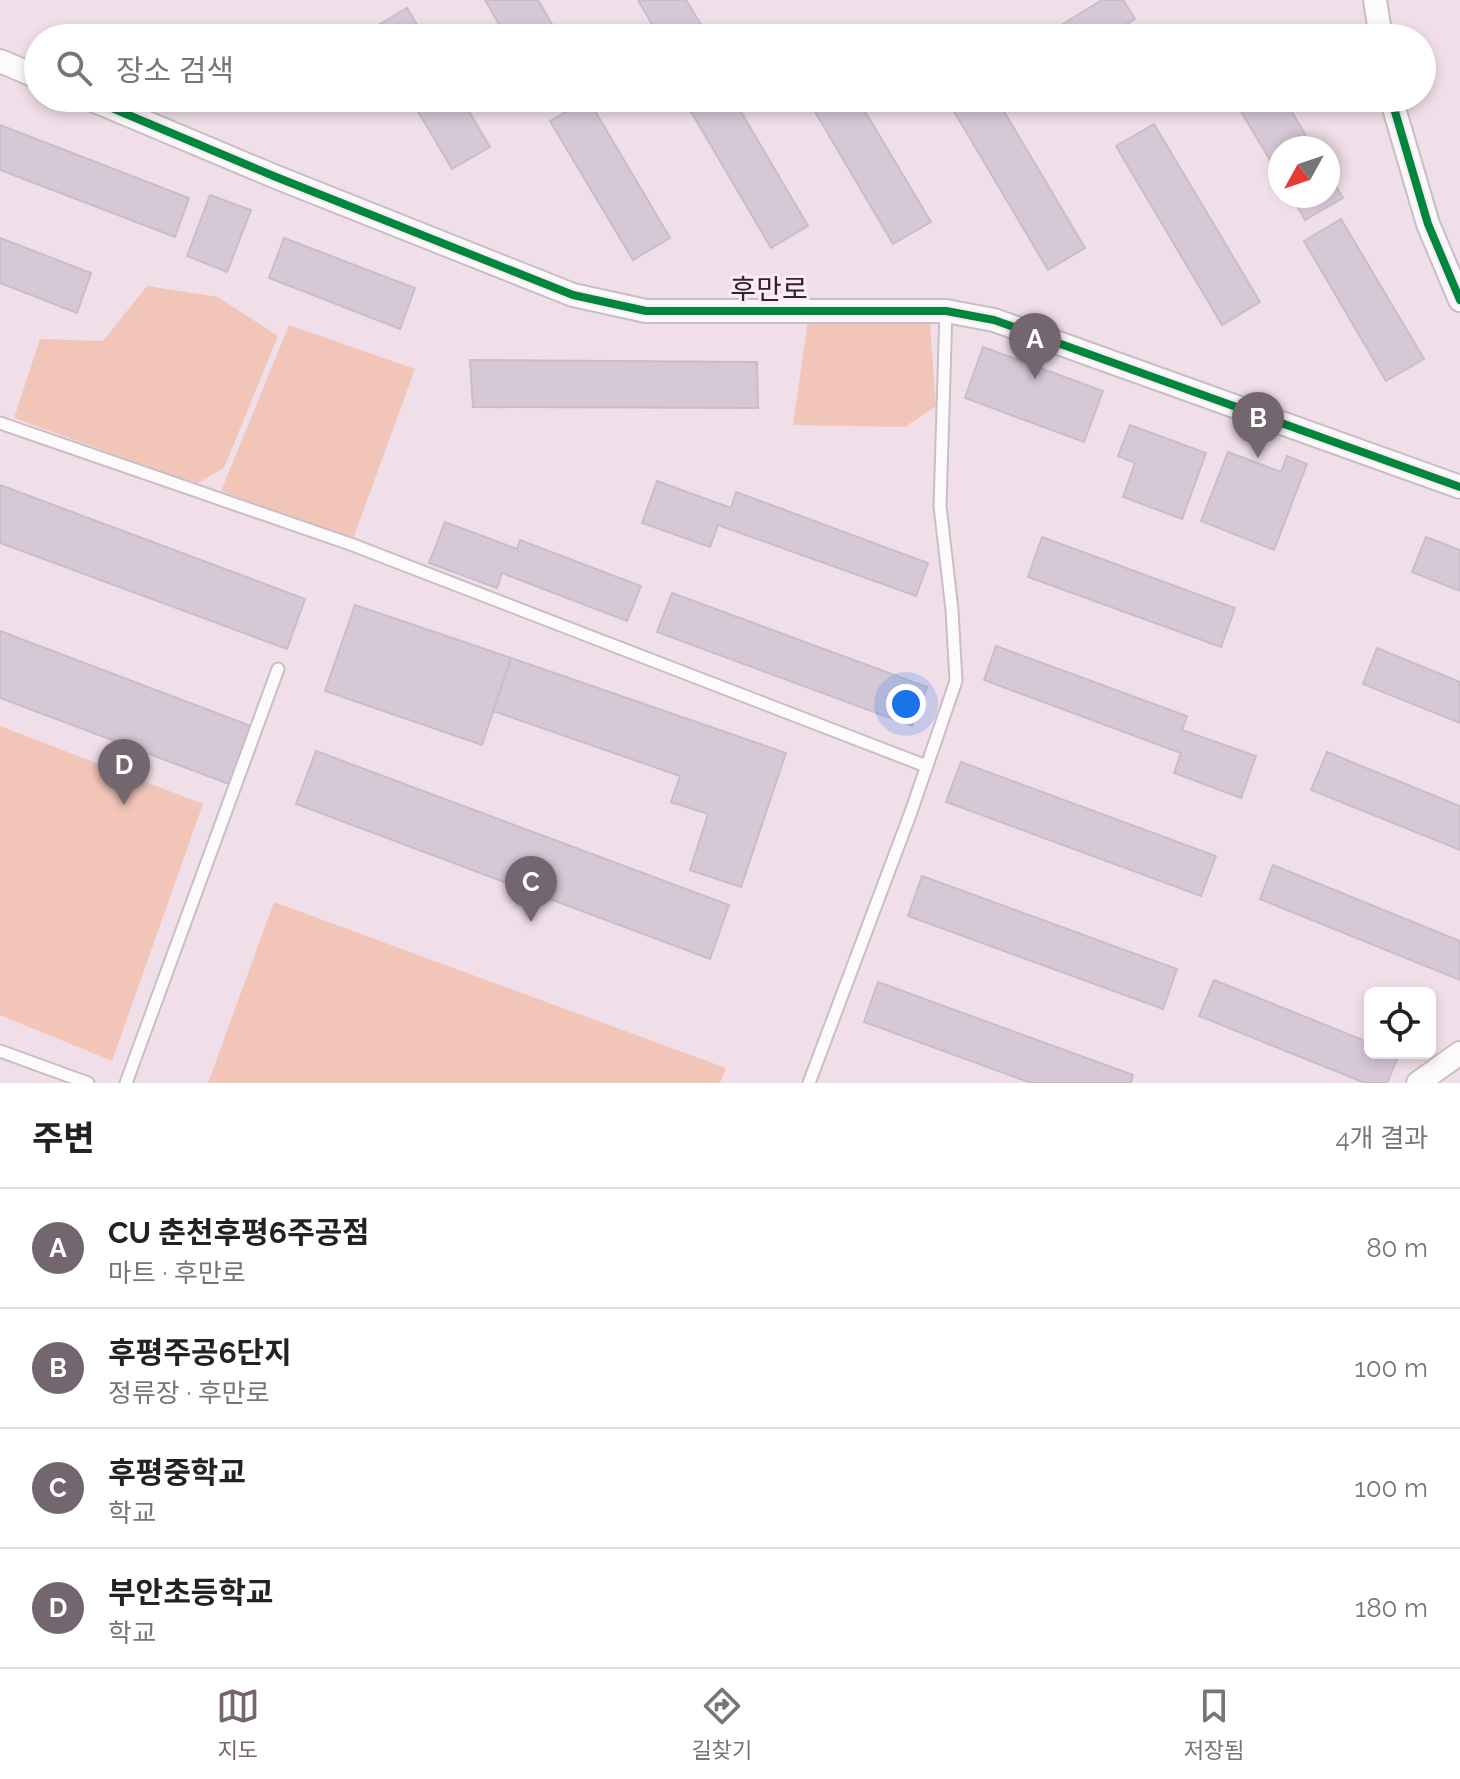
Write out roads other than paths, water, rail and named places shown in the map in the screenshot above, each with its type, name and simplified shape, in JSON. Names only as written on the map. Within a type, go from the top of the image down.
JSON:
[{"type":"street","points":[[1375,0],[1379,24]]},
{"type":"street","points":[[0,61],[24,71]]},
{"type":"street","name":"후만로","points":[[121,112],[573,295],[646,311],[946,311],[994,320],[1460,487]]},
{"type":"street","points":[[1395,112],[1428,224],[1460,300]]},
{"type":"street","points":[[1418,1083],[1460,1053]]},
{"type":"lane","points":[[809,1083],[911,812],[956,681],[952,610],[940,506],[946,311]]},
{"type":"lane","points":[[0,423],[353,545],[926,766]]},
{"type":"lane","points":[[126,1083],[278,669]]},
{"type":"lane","points":[[0,1051],[88,1083]]},
{"type":"place","name":"CU 춘천후평6주공점","points":[[1035,379]]},
{"type":"place","name":"후평주공6단지","points":[[1258,458]]},
{"type":"place","name":"부안초등학교","points":[[124,805]]},
{"type":"place","name":"후평중학교","points":[[531,922]]}]
